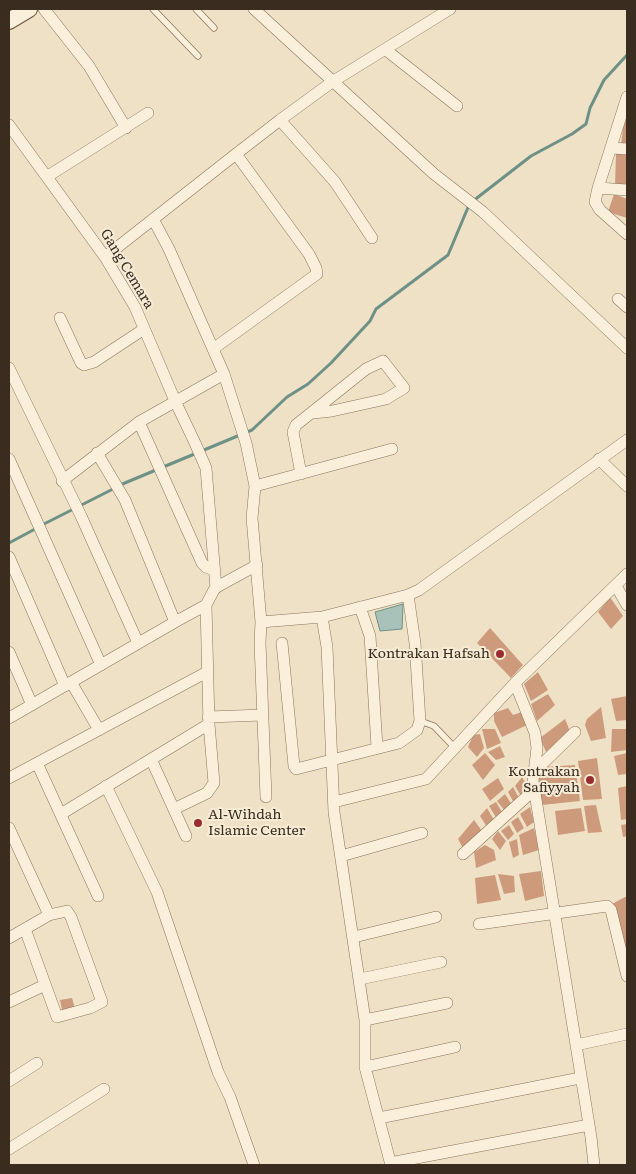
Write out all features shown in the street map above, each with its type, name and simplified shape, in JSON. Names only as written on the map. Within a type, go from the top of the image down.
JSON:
[{"type":"main road","points":[[9,21],[29,9]]},
{"type":"street","points":[[44,9],[89,66],[126,128]]},
{"type":"street","points":[[254,9],[434,174],[465,196],[483,212],[627,348]]},
{"type":"street","points":[[105,257],[280,120],[332,82],[450,9]]},
{"type":"street","points":[[386,50],[457,106]]},
{"type":"street","points":[[627,97],[598,188],[596,204],[627,234]]},
{"type":"street","points":[[48,176],[148,113]]},
{"type":"street","points":[[280,120],[335,182],[372,238]]},
{"type":"street","name":"Gang Cemara","points":[[9,125],[48,176],[105,257],[135,307],[176,403],[196,443],[206,468],[216,588]]},
{"type":"street","points":[[612,148],[627,148]]},
{"type":"street","points":[[213,349],[317,274],[309,254],[236,154]]},
{"type":"street","points":[[598,188],[627,190]]},
{"type":"street","points":[[152,219],[169,249],[224,374],[246,443],[256,486],[252,518],[261,622],[260,643],[266,797]]},
{"type":"street","points":[[618,299],[627,307]]},
{"type":"street","points":[[60,318],[84,366],[94,362],[144,329]]},
{"type":"street","points":[[301,474],[293,430],[296,425],[366,369],[383,361],[404,388],[386,399],[313,413]]},
{"type":"street","points":[[9,368],[62,481],[81,516],[138,643]]},
{"type":"street","points":[[62,481],[97,452],[139,422],[176,403],[224,374]]},
{"type":"street","points":[[139,422],[202,563],[214,570]]},
{"type":"street","points":[[261,622],[322,617],[408,595],[419,590],[627,440]]},
{"type":"street","points":[[256,486],[392,449]]},
{"type":"street","points":[[97,452],[125,500],[175,622]]},
{"type":"street","points":[[9,459],[101,665]]},
{"type":"street","points":[[599,459],[627,486]]},
{"type":"street","points":[[9,557],[68,684],[99,730]]},
{"type":"street","points":[[9,718],[206,605],[216,588],[257,565]]},
{"type":"street","points":[[334,802],[426,779],[515,683],[627,574]]},
{"type":"street","points":[[616,586],[627,605]]},
{"type":"street","points":[[282,643],[294,766],[300,770],[377,747],[399,743],[411,736],[419,728],[420,721],[415,643],[408,595]]},
{"type":"street","points":[[174,809],[207,793],[213,787],[208,720],[206,605]]},
{"type":"street","points":[[360,607],[370,636],[377,747]]},
{"type":"street","points":[[322,617],[327,647],[334,802],[366,1020],[365,1067],[390,1164],[589,1125]]},
{"type":"street","points":[[9,652],[32,704]]},
{"type":"street","points":[[9,778],[207,672]]},
{"type":"street","points":[[515,683],[535,733],[537,748],[532,775],[534,790],[594,1165]]},
{"type":"street","points":[[60,814],[151,759],[208,720],[263,715]]},
{"type":"street","points":[[532,775],[575,732]]},
{"type":"street","points":[[151,759],[186,836]]},
{"type":"street","points":[[37,763],[98,896]]},
{"type":"street","points":[[106,786],[157,892],[218,1072],[230,1097],[254,1165]]},
{"type":"street","points":[[463,854],[534,790]]},
{"type":"street","points":[[9,828],[49,915]]},
{"type":"street","points":[[341,856],[422,833]]},
{"type":"street","points":[[479,924],[608,907],[627,976]]},
{"type":"street","points":[[9,938],[49,915],[66,910],[70,914],[102,1002],[90,1008],[57,1016],[25,929]]},
{"type":"street","points":[[354,937],[436,917]]},
{"type":"street","points":[[360,979],[441,962]]},
{"type":"street","points":[[9,1002],[45,985]]},
{"type":"street","points":[[366,1020],[447,1003]]},
{"type":"street","points":[[576,1045],[627,1034]]},
{"type":"street","points":[[365,1067],[455,1047]]},
{"type":"street","points":[[9,1081],[36,1063]]},
{"type":"street","points":[[379,1118],[580,1078]]},
{"type":"street","points":[[9,1149],[104,1089]]},
{"type":"lane","points":[[153,9],[198,56]]},
{"type":"lane","points":[[196,9],[214,28]]},
{"type":"lane","points":[[420,721],[434,726],[455,748]]},
{"type":"water","points":[[403,604],[402,629],[380,631],[375,612]]},
{"type":"building","points":[[625,111],[627,111],[627,145],[621,145]]},
{"type":"building","points":[[616,154],[627,154],[626,187],[615,186]]},
{"type":"building","points":[[614,194],[627,199],[627,218],[608,212]]},
{"type":"building","points":[[610,597],[623,616],[611,629],[598,612]]},
{"type":"building","name":"Kontrakan Hafsah","points":[[490,628],[523,665],[511,678],[477,643]]},
{"type":"building","points":[[538,672],[548,690],[531,701],[524,684]]},
{"type":"building","points":[[548,694],[555,705],[537,721],[531,704]]},
{"type":"building","points":[[627,696],[627,720],[616,721],[611,699]]},
{"type":"building","points":[[601,707],[606,738],[591,741],[585,725],[587,719]]},
{"type":"building","points":[[508,708],[513,715],[522,712],[527,725],[502,737],[494,721],[494,713]]},
{"type":"building","points":[[565,719],[570,731],[546,752],[540,738]]},
{"type":"building","points":[[482,729],[495,729],[501,743],[487,749]]},
{"type":"building","points":[[612,729],[627,729],[627,750],[611,752]]},
{"type":"building","points":[[480,734],[484,748],[477,757],[468,747],[473,735]]},
{"type":"building","points":[[500,746],[505,757],[496,760],[488,752]]},
{"type":"building","points":[[485,753],[495,765],[483,780],[472,765]]},
{"type":"building","points":[[627,753],[627,774],[618,775],[614,756]]},
{"type":"building","name":"Kontrakan Safiyyah","points":[[597,758],[602,799],[583,800],[578,761]]},
{"type":"building","points":[[575,765],[580,801],[542,805],[535,777],[545,767]]},
{"type":"building","points":[[522,777],[529,789],[521,796],[515,786]]},
{"type":"building","points":[[498,778],[504,789],[490,801],[482,789]]},
{"type":"building","points":[[627,786],[627,819],[621,820],[618,788]]},
{"type":"building","points":[[513,787],[519,798],[514,803],[508,792]]},
{"type":"building","points":[[505,794],[512,805],[505,811],[497,801]]},
{"type":"building","points":[[496,802],[502,812],[497,819],[489,806]]},
{"type":"building","points":[[596,805],[602,832],[588,833],[584,806]]},
{"type":"building","points":[[530,807],[534,822],[527,827],[520,814]]},
{"type":"building","points":[[487,808],[494,820],[487,827],[480,816]]},
{"type":"building","points":[[581,808],[585,831],[558,835],[555,811]]},
{"type":"building","points":[[518,817],[524,828],[517,833],[511,822]]},
{"type":"building","points":[[474,820],[482,831],[464,850],[458,839]]},
{"type":"building","points":[[627,824],[627,836],[623,837],[621,825]]},
{"type":"building","points":[[509,825],[514,834],[508,840],[501,831]]},
{"type":"building","points":[[534,828],[539,850],[523,855],[519,835]]},
{"type":"building","points":[[498,831],[506,841],[500,850],[492,839]]},
{"type":"building","points":[[517,839],[519,855],[513,858],[509,842]]},
{"type":"building","points":[[485,845],[494,850],[496,860],[476,868],[474,852]]},
{"type":"building","points":[[541,871],[544,896],[525,901],[519,874]]},
{"type":"building","points":[[498,874],[514,876],[515,892],[504,894]]},
{"type":"building","points":[[495,875],[501,900],[477,904],[475,878]]},
{"type":"building","points":[[627,897],[627,953],[612,904]]},
{"type":"building","points":[[72,998],[75,1009],[62,1010],[60,1000]]},
{"type":"waterway","points":[[473,201],[531,156],[572,134],[586,124],[590,108],[604,80],[627,55]]},
{"type":"waterway","points":[[120,485],[252,430],[287,397],[308,384],[331,363],[370,321],[376,309],[448,255],[469,205]]},
{"type":"waterway","points":[[42,525],[115,488]]},
{"type":"waterway","points":[[9,543],[37,528]]},
{"type":"place","name":"Kontrakan Hafsah","points":[[500,654]]},
{"type":"place","name":"Kontrakan Safiyyah","points":[[590,780]]},
{"type":"place","name":"Al-Wihdah Islamic Center","points":[[198,823]]}]
